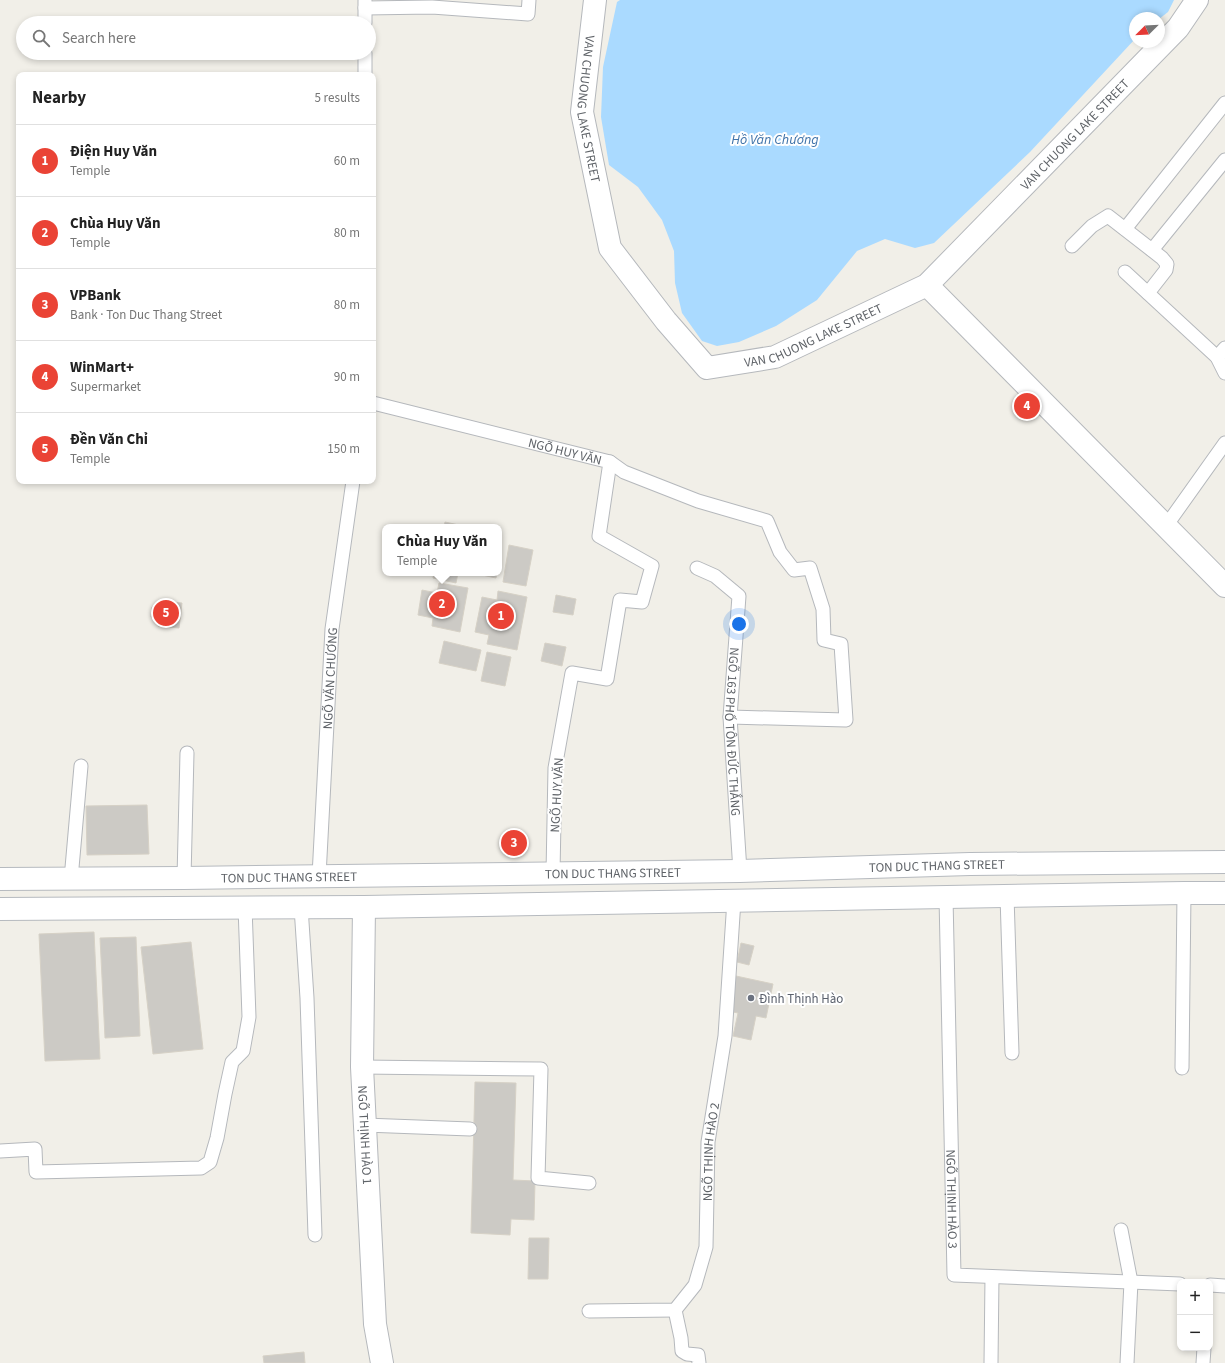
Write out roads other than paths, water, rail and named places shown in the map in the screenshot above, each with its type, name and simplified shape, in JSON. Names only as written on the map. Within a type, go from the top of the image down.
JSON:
[{"type":"main road","name":"VAN CHUONG LAKE STREET","points":[[595,0],[582,112],[610,248],[666,321],[707,368],[775,357],[927,286],[1178,28],[1197,0]]},
{"type":"main road","points":[[927,286],[1225,586]]},
{"type":"main road","name":"TON DUC THANG STREET","points":[[0,879],[740,871],[970,864],[1225,862]]},
{"type":"main road","name":"NGÕ THỊNH HÀO 1","points":[[364,876],[362,1067],[375,1324],[382,1363]]},
{"type":"main road","points":[[0,909],[364,907],[1225,893]]},
{"type":"lane","points":[[365,16],[365,4],[528,14],[529,0]]},
{"type":"lane","points":[[365,60],[365,72]]},
{"type":"lane","points":[[1125,229],[1225,103]]},
{"type":"lane","points":[[1152,250],[1225,160]]},
{"type":"lane","points":[[1072,246],[1092,226],[1108,216],[1152,250],[1167,264],[1166,270],[1148,293]]},
{"type":"lane","points":[[1125,272],[1148,293],[1221,352],[1225,373]]},
{"type":"lane","name":"NGÕ HUY VĂN","points":[[376,404],[610,462],[599,536],[652,566],[642,602],[620,600],[607,679],[572,673],[555,768],[552,873]]},
{"type":"lane","points":[[1166,526],[1225,443]]},
{"type":"lane","points":[[610,462],[624,472],[698,501],[767,521],[780,552],[794,570],[810,568],[823,609],[824,640],[841,644],[846,720],[730,717]]},
{"type":"lane","name":"NGÕ VĂN CHƯƠNG","points":[[318,876],[332,629],[353,484]]},
{"type":"lane","name":"NGÕ 163 PHỐ TÔN ĐỨC THẮNG","points":[[697,568],[715,576],[739,596],[730,717],[740,871]]},
{"type":"lane","points":[[184,878],[187,753]]},
{"type":"lane","points":[[71,879],[81,766]]},
{"type":"lane","points":[[1182,1068],[1184,893]]},
{"type":"lane","points":[[1007,896],[1012,1053]]},
{"type":"lane","name":"NGÕ THỊNH HÀO 3","points":[[946,897],[954,1275],[1177,1284]]},
{"type":"lane","name":"NGÕ THỊNH HÀO 2","points":[[675,1310],[695,1284],[706,1247],[708,1142],[724,1036],[734,900]]},
{"type":"lane","points":[[0,1151],[35,1150],[36,1172],[201,1168],[210,1162],[217,1138],[224,1094],[232,1062],[243,1051],[249,1017],[245,907]]},
{"type":"lane","points":[[301,907],[307,998],[315,1235]]},
{"type":"lane","points":[[362,1067],[540,1069],[538,1178],[589,1183]]},
{"type":"lane","points":[[365,1125],[470,1129]]},
{"type":"lane","points":[[1121,1230],[1131,1282],[1127,1363]]},
{"type":"lane","points":[[991,1363],[992,1277]]},
{"type":"lane","points":[[1213,1285],[1225,1286]]},
{"type":"lane","points":[[590,1311],[675,1310],[681,1338],[682,1351],[687,1354],[698,1355],[699,1363]]},
{"type":"lane","points":[[1203,1363],[1204,1351]]},
{"type":"water","name":"Hồ Văn Chương","points":[[620,0],[1174,0],[1168,12],[1165,14],[1165,12],[1129,12],[1129,45],[1030,152],[934,243],[915,248],[885,239],[857,251],[817,300],[776,326],[739,342],[717,346],[702,341],[682,313],[675,283],[674,251],[662,220],[638,187],[609,165],[601,117],[603,67],[617,2]]},
{"type":"place","name":"WinMart+","points":[[1027,406]]},
{"type":"place","name":"Chùa Huy Văn","points":[[442,604]]},
{"type":"place","name":"Đền Văn Chỉ","points":[[166,613]]},
{"type":"place","name":"Điện Huy Văn","points":[[501,616]]},
{"type":"place","name":"VPBank","points":[[514,843]]},
{"type":"place","name":"Đình Thịnh Hào","points":[[751,998]]}]
